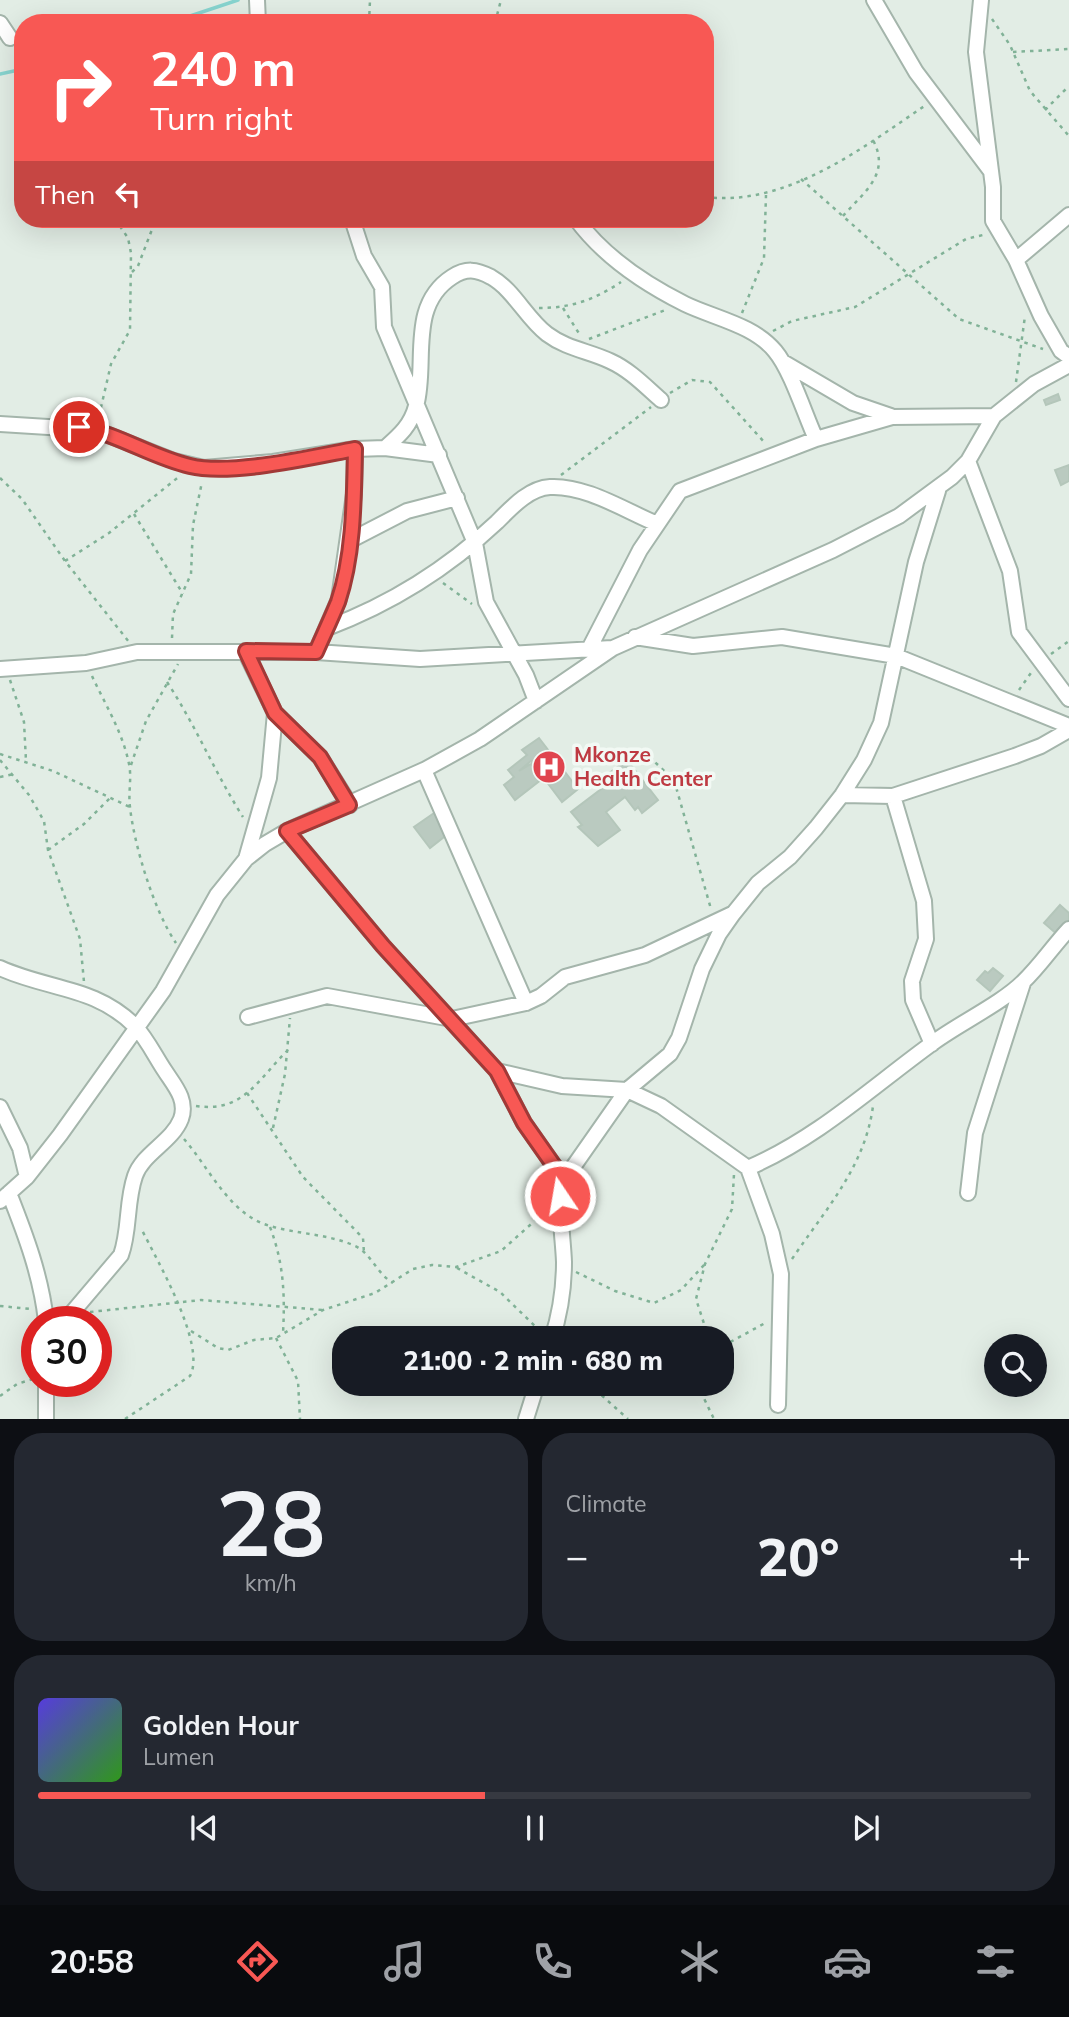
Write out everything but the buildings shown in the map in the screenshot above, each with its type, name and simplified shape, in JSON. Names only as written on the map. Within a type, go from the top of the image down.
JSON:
[{"type":"street","points":[[874,0],[916,72],[991,171]]},
{"type":"street","points":[[982,2],[976,52],[991,171],[991,208],[997,233],[1016,260],[1033,298],[1065,354]]},
{"type":"street","points":[[0,23],[10,38]]},
{"type":"street","points":[[1016,260],[1069,215]]},
{"type":"street","points":[[355,228],[364,256],[382,287],[384,327],[475,543],[486,602],[536,701]]},
{"type":"street","points":[[583,228],[598,246],[632,274],[684,303],[761,337],[783,362],[816,439]]},
{"type":"street","points":[[385,448],[410,422],[417,403],[424,319],[433,296],[448,279],[463,270],[475,270],[493,278],[538,326],[558,341],[621,367],[661,400]]},
{"type":"street","points":[[783,362],[853,403],[892,417]]},
{"type":"street","points":[[45,1306],[34,1259],[5,1197],[27,1177],[137,1028],[185,956],[217,895],[246,859],[287,831],[424,770],[480,739],[613,648],[833,550],[899,516],[938,491],[968,461],[994,416],[1014,399],[1069,365]]},
{"type":"street","points":[[589,649],[655,523],[680,491],[816,439],[892,417],[994,416]]},
{"type":"street","points":[[0,424],[96,430],[198,467],[274,462],[355,449],[385,448],[439,455]]},
{"type":"street","points":[[316,652],[339,599],[349,541],[355,449]]},
{"type":"street","points":[[968,461],[1010,571],[1019,632],[1069,699]]},
{"type":"street","points":[[327,628],[401,595],[475,543],[531,493],[548,486],[602,500],[655,523]]},
{"type":"street","points":[[554,1326],[562,1297],[564,1266],[560,1196],[564,1180],[627,1090],[670,1054],[702,969],[719,934],[733,914],[758,883],[790,857],[842,795],[881,723],[916,562],[938,491]]},
{"type":"street","points":[[349,541],[407,511],[457,498]]},
{"type":"street","points":[[635,638],[692,646],[782,637],[896,656],[1069,728]]},
{"type":"street","points":[[2,669],[86,663],[137,652],[316,652],[420,659],[613,648]]},
{"type":"street","points":[[246,651],[275,713],[320,757],[349,805]]},
{"type":"street","points":[[246,859],[269,778],[275,713]]},
{"type":"street","points":[[842,795],[893,796],[1006,760],[1041,746],[1069,728]]},
{"type":"street","points":[[424,770],[526,1003]]},
{"type":"street","points":[[893,796],[924,901],[926,939],[912,981],[913,1000],[932,1044]]},
{"type":"street","points":[[287,831],[383,946],[452,1018],[497,1071],[524,1123],[564,1180]]},
{"type":"street","points":[[248,1017],[318,998],[339,997],[452,1018],[526,1003],[541,996],[565,977],[645,955],[733,914]]},
{"type":"street","points":[[748,1168],[783,1153],[876,1089],[932,1044],[1023,983],[1069,929]]},
{"type":"street","points":[[0,968],[30,980],[85,992],[101,1000],[137,1028],[178,1090],[184,1104],[181,1118],[174,1129],[135,1175],[126,1242],[121,1255],[77,1306]]},
{"type":"street","points":[[968,1193],[978,1122],[1023,983]]},
{"type":"street","points":[[497,1071],[562,1086],[627,1090],[662,1106],[689,1128],[731,1153],[748,1168],[772,1234],[781,1274],[778,1405]]},
{"type":"street","points":[[0,1107],[16,1139],[27,1177]]},
{"type":"street","points":[[526,1419],[533,1396]]},
{"type":"street","points":[[46,1419],[47,1397]]},
{"type":"path","points":[[982,2],[1013,52],[1030,91],[1069,136]]},
{"type":"path","points":[[1013,52],[1069,49]]},
{"type":"path","points":[[1045,110],[1069,86]]},
{"type":"path","points":[[714,198],[766,194],[801,179],[873,140],[937,98]]},
{"type":"path","points":[[843,216],[876,179],[881,155],[873,140]]},
{"type":"path","points":[[801,179],[959,319],[1020,339],[1038,348],[1065,354]]},
{"type":"path","points":[[736,325],[764,258],[766,194]]},
{"type":"path","points":[[96,430],[111,364],[130,330],[132,273],[128,238],[121,228]]},
{"type":"path","points":[[132,273],[138,266],[153,228]]},
{"type":"path","points":[[761,337],[792,321],[855,307],[966,239],[997,233]]},
{"type":"path","points":[[523,309],[563,308],[599,296],[632,274]]},
{"type":"path","points":[[1014,399],[1020,339],[1024,318],[1033,298]]},
{"type":"path","points":[[563,308],[583,341],[684,303]]},
{"type":"path","points":[[548,486],[578,460],[692,380],[710,382],[774,454]]},
{"type":"path","points":[[65,561],[198,467]]},
{"type":"path","points":[[130,768],[146,721],[167,682],[179,652],[173,614],[191,574],[198,467]]},
{"type":"path","points":[[1,477],[22,499],[65,561],[137,652]]},
{"type":"path","points":[[134,514],[183,594]]},
{"type":"path","points":[[432,575],[473,605]]},
{"type":"path","points":[[86,663],[125,746],[130,768],[130,807],[159,915],[185,956]]},
{"type":"path","points":[[2,669],[24,722],[26,761]]},
{"type":"path","points":[[167,682],[190,718],[225,788],[254,835]]},
{"type":"path","points":[[643,751],[670,774],[676,786],[707,888],[713,922]]},
{"type":"path","points":[[0,754],[26,761],[130,807]]},
{"type":"path","points":[[0,760],[38,808],[44,821],[48,850],[80,939],[85,992]]},
{"type":"path","points":[[0,777],[13,774]]},
{"type":"path","points":[[48,850],[84,824],[110,798]]},
{"type":"path","points":[[272,1130],[289,1049],[290,1007]]},
{"type":"path","points":[[184,1104],[219,1108],[227,1106],[247,1093],[289,1049]]},
{"type":"path","points":[[781,1274],[844,1185],[860,1157],[871,1123],[876,1089]]},
{"type":"path","points":[[247,1093],[303,1177],[363,1238],[364,1253]]},
{"type":"path","points":[[174,1129],[229,1199],[246,1214],[269,1226],[352,1244],[364,1253],[383,1277],[393,1283]]},
{"type":"path","points":[[704,1326],[696,1303],[705,1264],[734,1200],[731,1153]]},
{"type":"path","points":[[191,1331],[218,1348],[228,1350],[254,1340],[276,1338],[323,1310],[359,1300],[422,1266],[456,1267],[501,1251],[560,1196]]},
{"type":"path","points":[[125,1419],[190,1376],[194,1357],[191,1331],[140,1226]]},
{"type":"path","points":[[269,1226],[282,1261],[285,1307],[283,1334]]},
{"type":"path","points":[[564,1266],[615,1292],[654,1303],[681,1290],[705,1264]]},
{"type":"path","points":[[456,1267],[500,1292],[536,1326]]},
{"type":"path","points":[[112,1312],[201,1300],[323,1310]]},
{"type":"path","points":[[0,1306],[21,1311]]},
{"type":"path","points":[[734,1340],[782,1314]]},
{"type":"path","points":[[276,1338],[298,1381],[300,1419]]},
{"type":"path","points":[[0,1396],[21,1383]]},
{"type":"path","points":[[602,1396],[628,1419]]},
{"type":"path","points":[[703,1396],[714,1419]]},
{"type":"waterway","points":[[196,14],[238,0]]},
{"type":"waterway","points":[[0,74],[14,71]]},
{"type":"place","name":"Mkonze Health Center","points":[[549,767]]},
{"type":"route","points":[[79,427],[111,434],[174,461],[204,468],[314,457],[355,449],[348,552],[339,599],[316,652],[246,651],[275,713],[320,757],[335,777],[349,805],[287,831],[383,946],[452,1018],[497,1071],[524,1123],[564,1180],[560,1196]]}]
